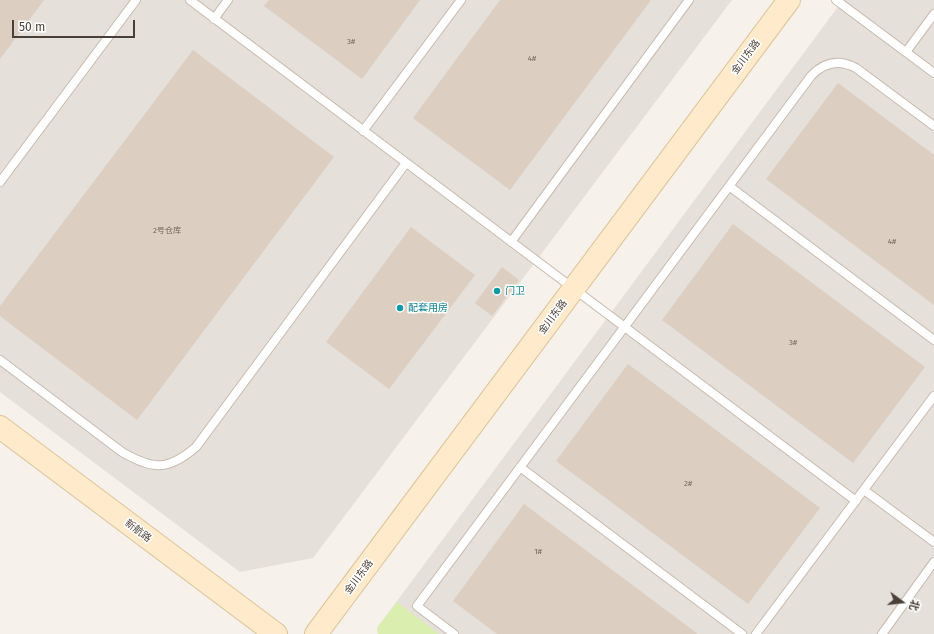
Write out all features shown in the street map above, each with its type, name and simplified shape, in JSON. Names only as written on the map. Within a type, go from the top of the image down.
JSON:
[{"type":"street","name":"金川东路","points":[[316,634],[789,0]]},
{"type":"street","name":"新航路","points":[[0,428],[276,634]]},
{"type":"lane","points":[[0,182],[136,0]]},
{"type":"lane","points":[[190,0],[856,501]]},
{"type":"lane","points":[[214,19],[228,0]]},
{"type":"lane","points":[[363,131],[461,0]]},
{"type":"lane","points":[[511,242],[689,0]]},
{"type":"lane","points":[[836,0],[934,73]]},
{"type":"lane","points":[[906,52],[934,14]]},
{"type":"lane","points":[[454,634],[417,606],[810,76],[818,68],[827,64],[846,63],[856,68],[934,126]]},
{"type":"lane","points":[[0,360],[122,452],[140,463],[154,465],[170,464],[181,460],[196,448],[406,163]]},
{"type":"lane","points":[[729,186],[934,340]]},
{"type":"lane","points":[[756,634],[934,396]]},
{"type":"lane","points":[[520,467],[742,634]]},
{"type":"lane","points":[[864,490],[934,542]]},
{"type":"lane","points":[[882,634],[934,562]]},
{"type":"shaded area","points":[[0,0],[732,0],[313,558],[240,572],[0,392]]},
{"type":"shaded area","points":[[843,0],[934,0],[934,634],[378,634],[377,628]]},
{"type":"green space","points":[[397,602],[439,634],[378,634],[377,628]]},
{"type":"building","points":[[0,0],[44,0],[0,59]]},
{"type":"building","points":[[269,0],[420,0],[362,79],[264,6]]},
{"type":"building","points":[[500,0],[651,0],[510,190],[413,118]]},
{"type":"building","points":[[193,50],[334,157],[137,420],[0,316],[0,306]]},
{"type":"building","points":[[838,83],[934,155],[934,305],[766,179]]},
{"type":"building","points":[[733,224],[925,367],[853,463],[662,320]]},
{"type":"building","name":"配套用房","points":[[411,227],[475,275],[389,389],[326,342]]},
{"type":"building","name":"门卫","points":[[502,267],[519,280],[492,316],[475,303]]},
{"type":"building","points":[[628,364],[820,508],[748,604],[556,461]]},
{"type":"building","points":[[524,504],[698,634],[497,634],[453,601]]},
{"type":"place","name":"门卫","points":[[497,291]]},
{"type":"place","name":"配套用房","points":[[400,308]]}]
